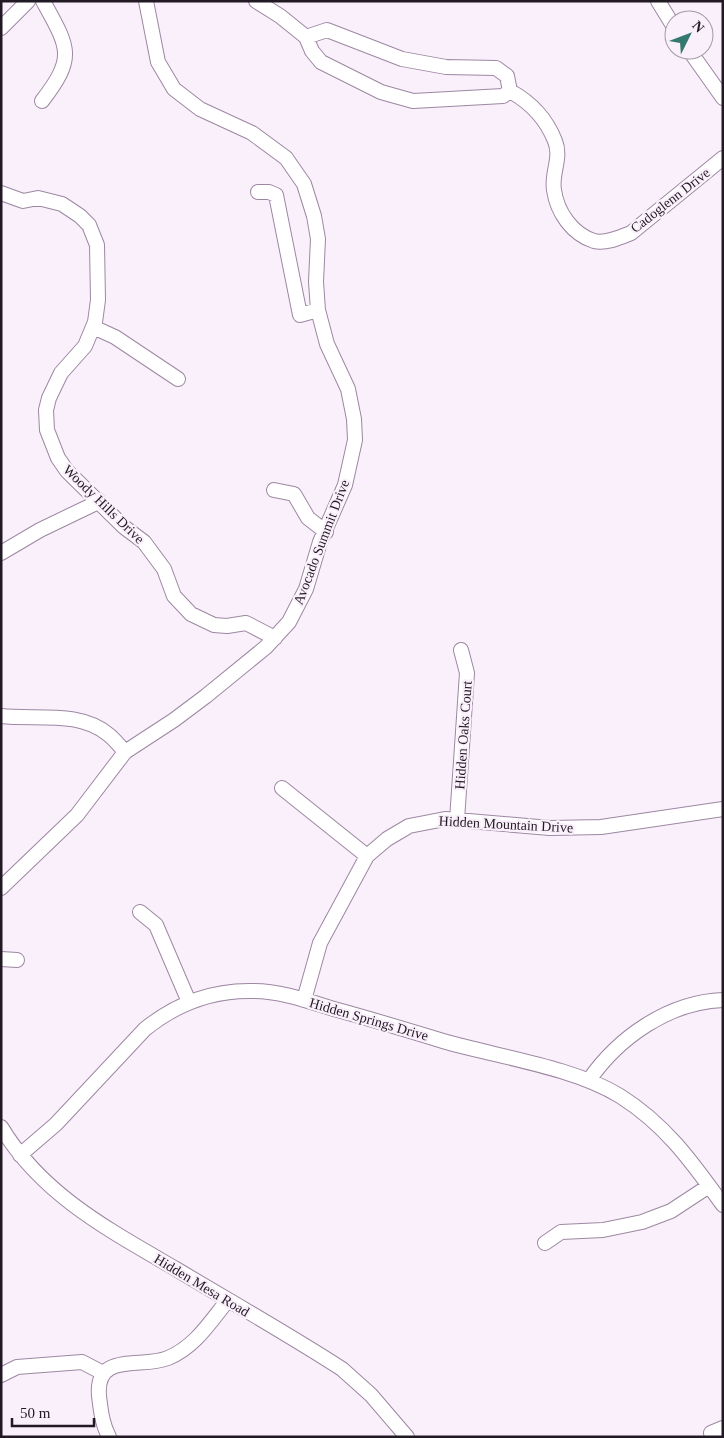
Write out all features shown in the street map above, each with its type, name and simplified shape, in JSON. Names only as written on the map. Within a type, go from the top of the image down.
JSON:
[{"type":"street","points":[[1,28],[28,1]]},
{"type":"street","points":[[42,101],[57,81],[66,58],[61,34],[43,1]]},
{"type":"street","name":"Avocado Summit Drive","points":[[1,888],[77,815],[125,752],[174,720],[206,696],[275,638],[288,622],[306,589],[317,551],[345,485],[355,440],[354,419],[348,389],[328,344],[318,310],[316,282],[318,238],[314,216],[304,184],[286,158],[252,133],[200,109],[174,89],[158,62],[146,1]]},
{"type":"street","points":[[256,1],[280,16],[306,37],[312,51],[331,68],[381,92],[413,101],[503,96],[510,91]]},
{"type":"street","name":"Cadoglenn Drive","points":[[306,37],[327,30],[402,59],[446,67],[496,68],[507,76],[510,91],[526,100],[545,121],[559,153],[553,188],[559,208],[573,230],[596,241],[616,239],[631,232],[723,158]]},
{"type":"street","points":[[695,60],[723,98]]},
{"type":"street","points":[[258,192],[269,192],[276,195],[300,315],[318,310]]},
{"type":"street","name":"Woody Hills Drive","points":[[1,193],[22,201],[38,198],[62,204],[80,216],[89,225],[97,245],[98,300],[93,328],[85,346],[61,374],[49,398],[47,430],[58,458],[124,527],[144,542],[164,569],[174,596],[191,614],[214,625],[227,626],[246,623],[275,638]]},
{"type":"street","points":[[93,328],[115,337],[178,379]]},
{"type":"street","points":[[274,490],[294,494],[308,518],[326,532]]},
{"type":"street","points":[[3,549],[92,505],[98,500]]},
{"type":"street","name":"Hidden Oaks Court","points":[[457,820],[467,673],[461,650]]},
{"type":"street","points":[[1,716],[26,719],[67,718],[84,721],[108,734],[125,752]]},
{"type":"street","points":[[282,788],[368,856]]},
{"type":"street","name":"Hidden Mountain Drive","points":[[304,1000],[320,943],[368,856],[386,839],[409,826],[433,820],[457,820],[550,828],[593,827],[723,809]]},
{"type":"street","points":[[140,912],[156,925],[189,1002]]},
{"type":"street","points":[[1,959],[17,960]]},
{"type":"street","name":"Hidden Springs Drive","points":[[20,1154],[56,1124],[145,1029],[166,1014],[189,1002],[204,997],[237,991],[270,992],[589,1080],[634,1105],[662,1128],[689,1157],[723,1206]]},
{"type":"street","points":[[589,1080],[604,1058],[624,1041],[662,1016],[687,1006],[723,1000]]},
{"type":"street","name":"Hidden Mesa Road","points":[[1,1127],[20,1154],[46,1184],[76,1209],[342,1368],[371,1395],[407,1437]]},
{"type":"street","points":[[545,1243],[561,1232],[603,1230],[642,1222],[671,1210],[709,1186]]},
{"type":"street","points":[[109,1437],[102,1422],[98,1384],[104,1373],[116,1365],[167,1359],[195,1342],[228,1300]]},
{"type":"street","points":[[1,1375],[17,1367],[82,1362],[104,1373]]}]
